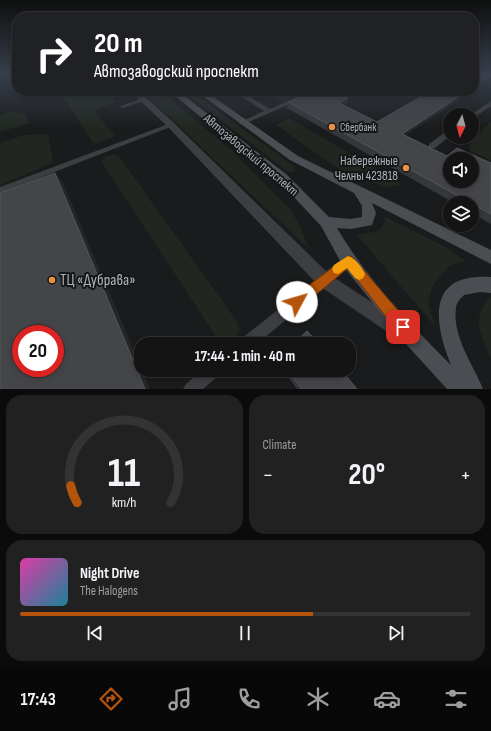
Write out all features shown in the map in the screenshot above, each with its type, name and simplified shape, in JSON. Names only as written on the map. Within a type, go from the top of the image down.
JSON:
[{"type":"street","points":[[139,96],[171,125],[324,280],[412,338]]},
{"type":"street","name":"Автозаводский проспект","points":[[179,96],[282,177],[326,222],[348,261],[412,338],[461,389]]},
{"type":"street","name":"Автозаводский проспект","points":[[207,96],[242,123],[294,158],[491,257]]},
{"type":"street","points":[[326,222],[351,224],[367,221],[370,216],[369,205],[355,189]]},
{"type":"street","points":[[473,389],[459,361],[448,329],[447,304],[459,288],[480,284],[491,285]]},
{"type":"lane","points":[[244,96],[269,111]]},
{"type":"lane","points":[[242,123],[304,96]]},
{"type":"lane","points":[[121,107],[143,100]]},
{"type":"lane","points":[[479,112],[491,103]]},
{"type":"lane","points":[[0,190],[171,125]]},
{"type":"lane","points":[[432,146],[443,138]]},
{"type":"lane","points":[[255,337],[348,261]]},
{"type":"lane","points":[[191,389],[206,377]]},
{"type":"shaded area","points":[[62,96],[110,96],[115,101],[114,103],[98,109],[95,112],[115,136],[97,144],[93,143]]},
{"type":"shaded area","points":[[147,96],[167,96],[233,152],[290,209],[301,228],[309,249]]},
{"type":"shaded area","points":[[189,96],[198,96],[294,166],[294,172],[288,172]]},
{"type":"shaded area","points":[[272,96],[297,96],[283,102]]},
{"type":"shaded area","points":[[9,112],[24,113],[30,123],[0,132],[0,115]]},
{"type":"shaded area","points":[[289,118],[403,185],[384,187],[334,166],[276,125]]},
{"type":"shaded area","points":[[491,122],[491,160],[479,155],[479,152],[470,151],[469,144],[479,144],[479,133]]},
{"type":"shaded area","points":[[48,134],[53,163],[0,185],[0,143],[23,135]]},
{"type":"shaded area","points":[[113,154],[118,155],[238,323],[239,330],[236,337],[216,337],[101,161],[105,157]]},
{"type":"shaded area","points":[[384,216],[449,249],[465,261],[449,266],[433,285],[428,302],[435,326],[357,235],[379,231],[385,222]]},
{"type":"shaded area","points":[[491,297],[491,358],[481,334],[479,319],[485,304]]},
{"type":"building","points":[[302,96],[343,96],[348,98],[339,103],[377,122],[422,96],[459,96],[402,134],[443,154],[443,188],[288,102]]},
{"type":"building","points":[[457,148],[466,152],[452,152]]},
{"type":"building","points":[[479,158],[491,163],[491,214],[479,208],[479,196],[458,196],[444,188],[479,188]]},
{"type":"building","points":[[55,173],[134,363],[134,377],[140,377],[145,389],[0,389],[0,193]]},
{"type":"building","points":[[307,331],[313,337],[301,337]]},
{"type":"building","points":[[293,377],[347,377],[357,389],[302,389]]},
{"type":"slow traffic","points":[[338,269],[348,261],[359,274]]},
{"type":"place","name":"Сбербанк","points":[[332,127]]},
{"type":"place","name":"Набережные Челны 423818","points":[[406,168]]},
{"type":"place","name":"ТЦ «Дубрава»","points":[[52,280]]},
{"type":"route","points":[[297,302],[348,261],[403,327]]}]
